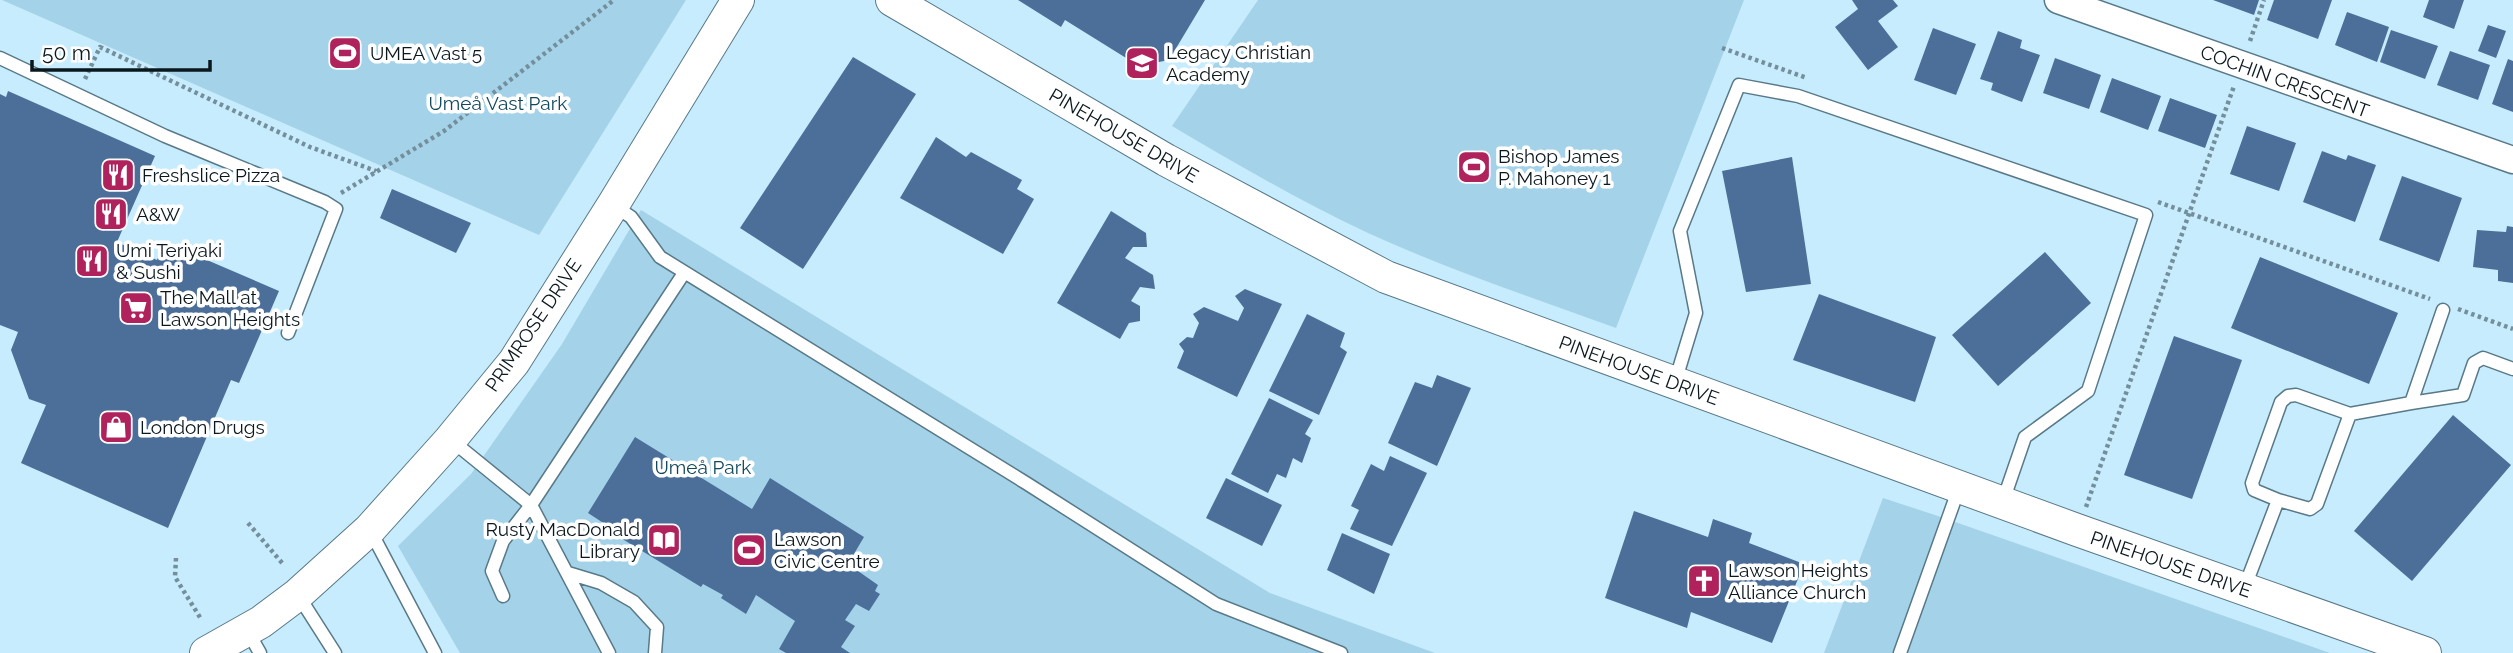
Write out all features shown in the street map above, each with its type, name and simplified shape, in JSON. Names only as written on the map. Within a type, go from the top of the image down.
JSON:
[{"type":"street","name":"PRIMROSE DRIVE","points":[[206,653],[253,642],[297,595],[370,529],[450,440],[514,362],[737,0]]},
{"type":"street","name":"PINEHOUSE DRIVE","points":[[892,0],[1166,160],[1386,277],[2413,651]]},
{"type":"street","name":"COCHIN CRESCENT","points":[[2058,0],[2513,160]]},
{"type":"lane","points":[[0,58],[165,136],[337,209],[288,333]]},
{"type":"lane","points":[[1674,383],[1696,313],[1679,231],[1739,85],[1798,96],[2146,215],[2088,391],[2025,437],[2002,503]]},
{"type":"lane","points":[[613,205],[631,217],[660,257],[684,273],[1026,483],[1216,604],[1342,653]]},
{"type":"lane","points":[[503,596],[492,571],[503,541],[531,505],[684,273]]},
{"type":"lane","points":[[2411,403],[2443,310]]},
{"type":"lane","points":[[2350,414],[2317,505],[2310,509],[2255,490],[2252,483],[2281,402],[2288,396],[2296,395],[2350,414],[2463,396],[2474,363],[2478,359],[2483,358],[2513,369]]},
{"type":"lane","points":[[450,440],[531,505],[609,653]]},
{"type":"lane","points":[[1900,653],[1959,487]]},
{"type":"lane","points":[[2244,589],[2278,500]]},
{"type":"lane","points":[[370,529],[435,653]]},
{"type":"lane","points":[[568,573],[601,583],[634,602],[657,627],[655,653]]},
{"type":"lane","points":[[297,595],[335,653]]},
{"type":"path","points":[[325,202],[444,131],[614,0]]},
{"type":"path","points":[[2077,530],[2264,0]]},
{"type":"path","points":[[78,94],[100,47],[273,130],[376,171]]},
{"type":"path","points":[[248,523],[283,564]]},
{"type":"path","points":[[176,558],[175,577],[201,619]]},
{"type":"green space","name":"Umeå Vast Park","points":[[2,0],[686,0],[539,235]]},
{"type":"green space","points":[[1258,0],[1744,0],[1616,328],[1460,271],[1368,233],[1268,182],[1172,126]]},
{"type":"green space","name":"Umeå Park","points":[[641,210],[1270,593],[1435,653],[460,653],[398,546],[471,474],[562,344]]},
{"type":"green space","points":[[1883,498],[1938,516],[2330,653],[1824,653]]},
{"type":"building","points":[[1018,0],[1205,0],[1169,60],[1139,66],[1065,20],[1061,27]]},
{"type":"building","points":[[1852,0],[1893,0],[1898,6],[1878,21],[1898,47],[1868,70],[1835,27],[1858,9]]},
{"type":"building","points":[[2213,0],[2259,0],[2254,15]]},
{"type":"building","points":[[2274,0],[2332,0],[2318,39],[2267,20]]},
{"type":"building","points":[[2429,0],[2464,0],[2454,29],[2423,17]]},
{"type":"building","points":[[2347,12],[2389,27],[2377,62],[2335,45]]},
{"type":"building","points":[[2488,25],[2506,31],[2496,58],[2478,51]]},
{"type":"building","points":[[1933,28],[1976,44],[1956,95],[1914,80]]},
{"type":"building","points":[[2391,30],[2438,46],[2425,79],[2380,62]]},
{"type":"building","points":[[1998,31],[2022,40],[2020,48],[2040,55],[2022,102],[1991,90],[1993,83],[1980,79]]},
{"type":"building","points":[[2450,51],[2490,65],[2478,100],[2437,85]]},
{"type":"building","points":[[853,57],[916,94],[803,269],[740,228]]},
{"type":"building","points":[[2055,58],[2101,75],[2089,109],[2043,93]]},
{"type":"building","points":[[2508,59],[2513,61],[2513,112],[2492,104]]},
{"type":"building","points":[[2112,78],[2161,96],[2148,130],[2100,112]]},
{"type":"building","name":"The Mall at Lawson Heights","points":[[8,91],[155,156],[117,242],[157,260],[165,242],[279,291],[239,383],[231,380],[168,528],[21,463],[46,405],[29,399],[11,350],[18,332],[0,325],[0,94],[6,97]]},
{"type":"building","points":[[2170,98],[2217,115],[2205,148],[2158,131]]},
{"type":"building","points":[[2247,126],[2296,143],[2279,191],[2230,174]]},
{"type":"building","points":[[936,137],[966,157],[971,152],[1022,180],[1017,189],[1034,199],[1003,254],[900,198]]},
{"type":"building","points":[[2322,151],[2346,160],[2348,155],[2376,165],[2355,222],[2303,202]]},
{"type":"building","points":[[1792,157],[1811,284],[1746,292],[1722,171]]},
{"type":"building","points":[[2402,176],[2462,198],[2439,262],[2379,240]]},
{"type":"building","points":[[392,189],[471,223],[456,253],[380,218]]},
{"type":"building","points":[[1111,211],[1146,233],[1147,247],[1133,247],[1125,258],[1153,275],[1155,289],[1140,287],[1131,301],[1140,306],[1140,321],[1129,323],[1120,339],[1057,303]]},
{"type":"building","points":[[2507,226],[2513,227],[2513,283],[2498,281],[2498,270],[2473,267],[2477,230],[2506,232]]},
{"type":"building","points":[[2045,252],[2091,303],[1998,386],[1952,335]]},
{"type":"building","points":[[2260,257],[2398,313],[2369,384],[2231,328]]},
{"type":"building","points":[[1245,289],[1282,304],[1237,397],[1177,368],[1184,351],[1179,344],[1187,337],[1193,338],[1199,323],[1193,314],[1204,307],[1238,321],[1244,308],[1235,296]]},
{"type":"building","points":[[1819,294],[1936,337],[1915,402],[1793,360]]},
{"type":"building","points":[[1307,314],[1345,333],[1340,347],[1347,352],[1319,415],[1269,391]]},
{"type":"building","points":[[2174,336],[2242,360],[2192,499],[2124,475]]},
{"type":"building","points":[[1437,375],[1471,388],[1437,466],[1388,443],[1415,382],[1432,388]]},
{"type":"building","points":[[1269,398],[1313,420],[1305,434],[1311,438],[1302,463],[1293,458],[1286,478],[1277,474],[1268,493],[1231,474]]},
{"type":"building","points":[[2453,415],[2511,465],[2412,581],[2354,531]]},
{"type":"building","name":"Lawson Civic Centre","points":[[635,437],[752,509],[770,478],[864,537],[848,564],[878,585],[875,591],[880,594],[869,611],[856,604],[845,620],[855,626],[841,647],[850,653],[786,653],[779,649],[795,621],[756,595],[746,614],[721,598],[723,595],[703,584],[701,587],[606,529],[608,526],[588,513]]},
{"type":"building","points":[[1390,456],[1427,473],[1392,546],[1350,529],[1359,510],[1351,506],[1371,464],[1384,471]]},
{"type":"building","points":[[1226,478],[1282,505],[1262,546],[1206,518]]},
{"type":"building","name":"Lawson Heights Alliance Church","points":[[1634,511],[1708,537],[1713,519],[1752,533],[1749,543],[1804,564],[1772,643],[1691,612],[1687,628],[1605,598]]},
{"type":"building","points":[[1342,533],[1390,554],[1374,594],[1327,570]]},
{"type":"place","name":"UMEA Vast 5","points":[[345,53]]},
{"type":"place","name":"Legacy Christian Academy","points":[[1142,63]]},
{"type":"place","name":"Bishop James P. Mahoney 1","points":[[1474,167]]},
{"type":"place","name":"Freshslice Pizza","points":[[118,175]]},
{"type":"place","name":"A&W","points":[[111,214]]},
{"type":"place","name":"Umi Teriyaki & Sushi","points":[[92,261]]},
{"type":"place","name":"The Mall at Lawson Heights","points":[[136,308]]},
{"type":"place","name":"London Drugs","points":[[116,427]]},
{"type":"place","name":"Rusty MacDonald Library","points":[[664,540]]},
{"type":"place","name":"Lawson Civic Centre","points":[[749,550]]},
{"type":"place","name":"Lawson Heights Alliance Church","points":[[1704,581]]}]
